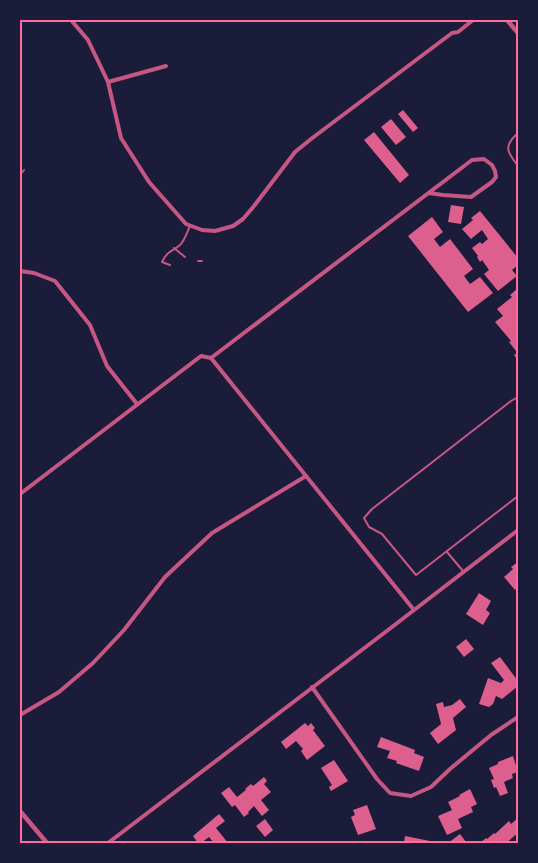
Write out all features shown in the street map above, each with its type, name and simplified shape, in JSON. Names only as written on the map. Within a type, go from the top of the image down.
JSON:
[{"type":"street","points":[[71,20],[88,40],[108,82],[122,138],[149,182],[186,224],[202,230],[216,232],[233,226],[243,219],[295,152],[452,33],[458,32],[473,20]]},
{"type":"street","points":[[507,20],[518,33]]},
{"type":"street","points":[[108,82],[166,66]]},
{"type":"street","points":[[211,358],[472,160],[484,159],[492,165],[495,171],[496,177],[492,182],[472,197],[429,193]]},
{"type":"street","points":[[20,272],[34,273],[55,281],[90,325],[107,366],[136,404]]},
{"type":"street","points":[[20,494],[201,356],[211,358],[414,610]]},
{"type":"street","points":[[20,715],[59,692],[92,663],[124,630],[165,577],[212,533],[306,476]]},
{"type":"street","points":[[108,843],[518,530]]},
{"type":"street","points":[[312,687],[377,779],[390,793],[411,796],[431,787],[484,741],[518,717]]},
{"type":"street","points":[[20,810],[47,843]]},
{"type":"lane","points":[[518,133],[507,145],[511,157],[518,166]]},
{"type":"lane","points":[[20,175],[24,170]]},
{"type":"lane","points":[[170,265],[162,262],[165,256],[184,239],[190,226]]},
{"type":"lane","points":[[174,248],[185,257]]},
{"type":"lane","points":[[515,355],[518,359]]},
{"type":"lane","points":[[518,397],[372,509],[364,518],[370,527],[382,534],[416,575],[518,496]]},
{"type":"lane","points":[[447,552],[463,572]]},
{"type":"building","points":[[403,110],[418,128],[413,132],[398,114]]},
{"type":"building","points":[[391,119],[406,137],[396,145],[381,127]]},
{"type":"building","points":[[374,132],[409,175],[400,183],[364,140]]},
{"type":"building","points":[[451,205],[464,207],[461,224],[448,222]]},
{"type":"building","points":[[480,211],[518,258],[518,265],[512,270],[517,276],[498,291],[484,274],[489,270],[482,260],[480,262],[472,248],[488,239],[482,230],[471,239],[462,229]]},
{"type":"building","points":[[432,217],[443,232],[434,239],[440,247],[450,239],[473,269],[464,276],[470,284],[480,277],[493,293],[468,312],[408,236]]},
{"type":"building","points":[[518,288],[518,349],[516,351],[509,342],[511,341],[495,322],[503,316],[497,309],[512,297],[510,295]]},
{"type":"building","points":[[518,562],[518,587],[515,590],[504,577],[513,569],[511,567]]},
{"type":"building","points":[[479,593],[491,601],[486,610],[490,613],[483,625],[466,614]]},
{"type":"building","points":[[466,639],[474,649],[464,657],[456,647]]},
{"type":"building","points":[[500,657],[518,681],[518,686],[502,699],[496,696],[493,704],[489,707],[479,704],[488,678],[501,683],[504,680],[491,663]]},
{"type":"building","points":[[460,699],[466,707],[453,718],[456,730],[438,744],[430,733],[441,724],[436,704],[443,702],[444,707],[452,705]]},
{"type":"building","points":[[305,723],[308,726],[311,723],[315,728],[313,730],[325,746],[307,760],[301,751],[303,749],[296,741],[286,749],[281,742]]},
{"type":"building","points":[[381,737],[415,750],[414,753],[424,757],[419,771],[387,758],[390,751],[377,747]]},
{"type":"building","points":[[513,756],[518,772],[512,774],[513,778],[504,782],[508,793],[500,796],[496,787],[494,788],[491,780],[494,779],[489,768]]},
{"type":"building","points":[[334,760],[348,781],[331,791],[329,787],[332,785],[321,768]]},
{"type":"building","points":[[264,777],[267,781],[264,784],[271,792],[261,800],[269,810],[262,816],[254,806],[244,817],[235,805],[232,807],[221,793],[229,787],[237,797],[251,784],[253,786]]},
{"type":"building","points":[[470,789],[477,804],[471,807],[473,812],[458,819],[462,828],[447,835],[438,816],[452,810],[448,802]]},
{"type":"building","points":[[367,805],[376,829],[358,835],[351,817],[355,815],[353,810]]},
{"type":"building","points":[[219,814],[225,821],[216,828],[228,843],[214,843],[209,837],[198,843],[193,836]]},
{"type":"building","points":[[518,818],[518,833],[506,843],[480,843],[495,834],[509,821],[511,824]]},
{"type":"building","points":[[265,819],[273,830],[265,837],[256,826]]},
{"type":"building","points":[[460,834],[466,842],[448,843]]},
{"type":"building","points":[[405,836],[430,841],[430,843],[404,843]]}]
